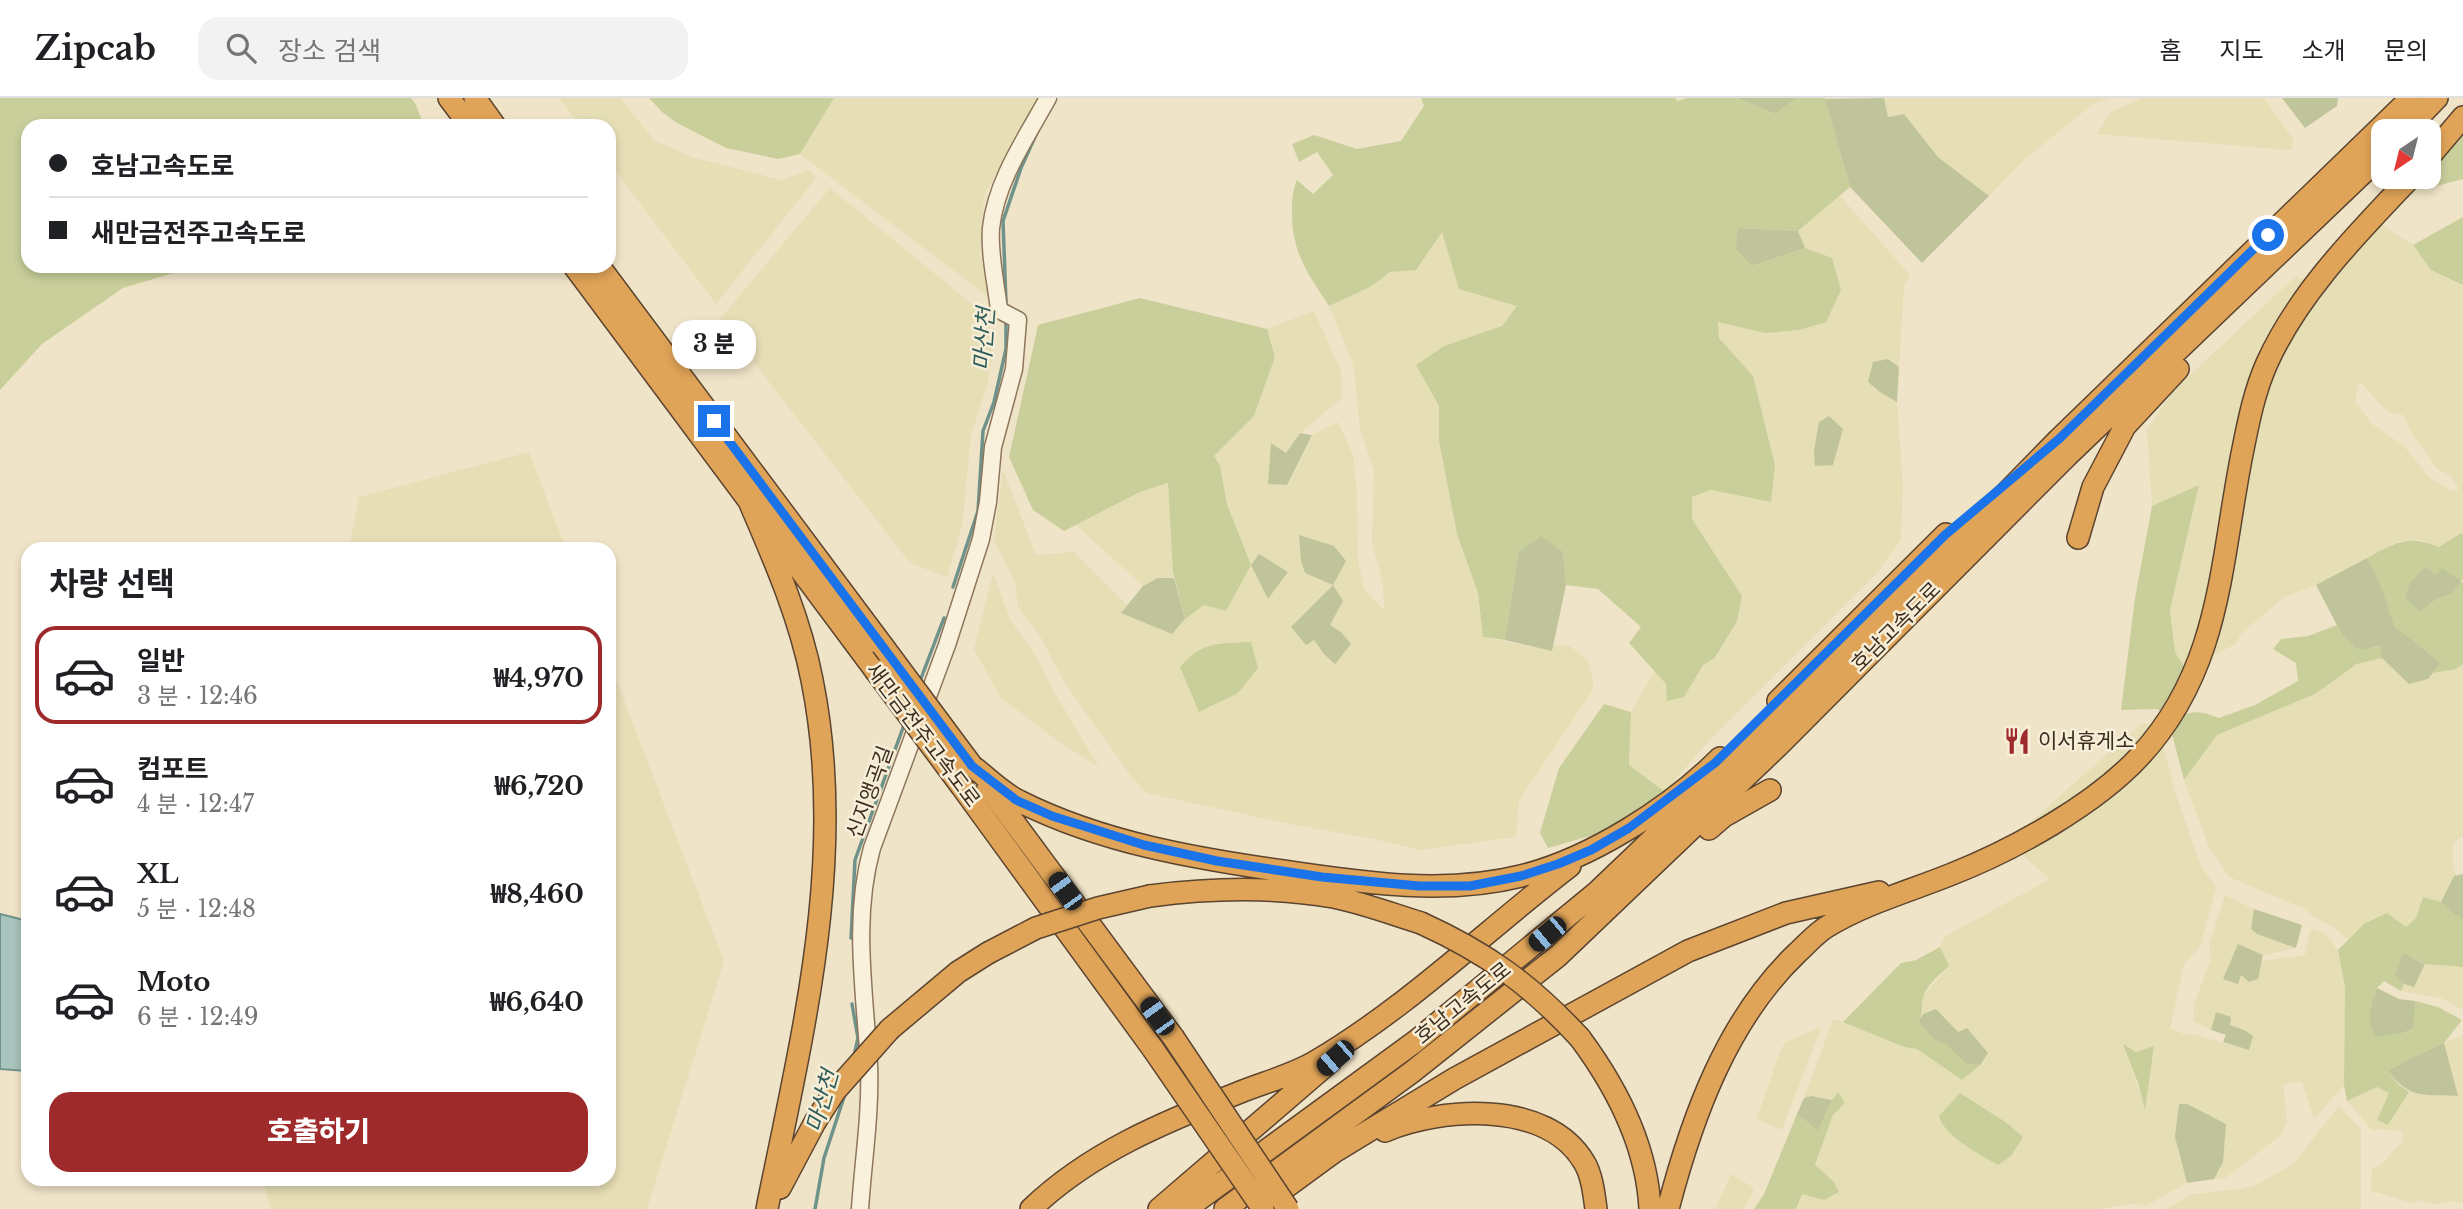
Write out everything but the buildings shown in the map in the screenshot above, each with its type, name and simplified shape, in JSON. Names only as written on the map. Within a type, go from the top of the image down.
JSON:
[{"type":"highway","points":[[449,98],[465,119]]},
{"type":"highway","points":[[475,98],[490,119]]},
{"type":"highway","name":"호남고속도로","points":[[1186,1209],[1416,1041],[1597,892],[1882,620],[2059,439],[2411,98]]},
{"type":"highway","points":[[2417,119],[2438,98]]},
{"type":"highway","points":[[2441,143],[2463,117]]},
{"type":"highway","name":"호남고속도로","points":[[1225,1209],[1412,1072],[1558,956],[1778,746],[2067,456],[2371,166]]},
{"type":"highway","points":[[1668,1209],[1686,1145],[1714,1074],[1740,1025],[1778,971],[1825,928],[1874,904],[1988,860],[2076,808],[2138,758],[2162,729],[2202,656],[2220,584],[2250,412],[2266,365],[2302,303],[2399,189]]},
{"type":"highway","name":"새만금전주고속도로","points":[[579,273],[1153,1049],[1263,1209]]},
{"type":"highway","name":"새만금전주고속도로","points":[[604,273],[1173,1037],[1288,1209]]},
{"type":"highway","points":[[2078,538],[2093,487],[2124,425],[2204,342],[2233,299]]},
{"type":"highway","points":[[972,766],[1016,800],[1094,831],[1217,861],[1322,877],[1419,886],[1470,886],[1521,876],[1591,850],[1629,828],[1715,763],[1945,535],[2059,439]]},
{"type":"highway","points":[[749,501],[799,628],[812,678],[821,730],[825,788],[825,866],[819,929],[770,1209]]},
{"type":"highway","points":[[1558,956],[1610,918],[1724,816],[1770,790]]},
{"type":"highway","points":[[1159,1209],[1374,1025],[1437,977],[1591,850]]},
{"type":"highway","points":[[1256,1209],[1334,1152],[1454,1079],[1688,951],[1786,914],[1950,875]]},
{"type":"highway","points":[[770,1209],[783,1179],[835,1091],[890,1029],[958,972],[1036,928],[1098,908],[1150,896],[1244,888],[1334,897],[1421,923],[1488,957],[1539,995],[1580,1038],[1603,1069],[1634,1131],[1643,1164],[1650,1209]]},
{"type":"highway","points":[[1031,1209],[1073,1172],[1109,1151],[1167,1121],[1310,1065],[1374,1025]]},
{"type":"highway","points":[[1334,1152],[1391,1128],[1427,1118],[1471,1113],[1494,1113],[1520,1118],[1551,1132],[1572,1148],[1584,1163],[1594,1190],[1596,1209]]},
{"type":"street","name":"신지앵곡길","points":[[860,1209],[869,1090],[861,945],[865,871],[947,645],[981,539],[988,502],[993,447],[1014,369],[1018,320],[999,310],[991,229],[996,202],[1005,179],[1048,98]]},
{"type":"shaded area","points":[[559,98],[620,98],[655,141],[692,157],[781,180],[810,170],[816,178],[716,304],[616,171],[616,119],[576,119]]},
{"type":"shaded area","points":[[834,98],[1038,98],[984,196],[980,253],[990,298],[800,154]]},
{"type":"shaded area","points":[[1884,98],[2110,98],[2093,104],[2025,159],[1989,196],[1938,157],[1904,114],[1888,117]]},
{"type":"shaded area","points":[[2143,98],[2264,98],[2293,139],[2292,150],[2097,134],[2111,112]]},
{"type":"shaded area","points":[[830,188],[988,317],[993,355],[987,385],[971,435],[962,526],[947,577],[910,563],[720,319]]},
{"type":"shaded area","points":[[1840,196],[1910,275],[1904,286],[1899,367],[1888,359],[1880,392],[1897,402],[1903,487],[1901,540],[1876,574],[1706,744],[1665,792],[1629,765],[1631,712],[1654,671],[1684,697],[1703,665],[1716,658],[1737,621],[1742,596],[1692,519],[1691,497],[1711,490],[1756,499],[1775,465],[1753,376],[1719,338],[1717,321],[1765,333],[1841,290],[1832,259],[1805,248],[1798,231]]},
{"type":"shaded area","points":[[2373,219],[2413,245],[2431,270],[2463,285],[2463,535],[2460,533],[2439,547],[2421,540],[2399,541],[2316,585],[2284,597],[2241,634],[2236,644],[2208,658],[2190,677],[2175,652],[2170,610],[2199,486],[2152,506],[2147,430],[2174,390],[2295,277],[2309,280]],"holes":[[[2359,381],[2388,412],[2403,415],[2411,432],[2437,469],[2450,475],[2459,489],[2452,491],[2430,478],[2404,446],[2371,423],[2355,401]]]},
{"type":"shaded area","points":[[1442,231],[1517,306],[1502,326],[1444,346],[1416,365],[1439,406],[1439,441],[1457,534],[1478,593],[1483,637],[1552,651],[1553,645],[1570,646],[1589,662],[1594,688],[1519,800],[1516,837],[1419,850],[1147,793],[1131,776],[1064,682],[1040,636],[1018,607],[1015,582],[994,540],[1003,470],[1036,555],[1074,552],[1127,605],[1121,613],[1172,634],[1185,619],[1251,565],[1227,504],[1220,466],[1214,456],[1254,416],[1275,357],[1267,329],[1314,311],[1341,371],[1342,398],[1300,433],[1286,453],[1272,444],[1268,483],[1287,485],[1312,435],[1338,422],[1353,455],[1357,490],[1358,561],[1364,589],[1385,611],[1382,581],[1372,543],[1374,472],[1360,429],[1353,363],[1329,306],[1370,287],[1390,272],[1416,270]],"holes":[[[1330,625],[1341,632],[1324,654],[1314,640]]]},
{"type":"shaded area","points":[[529,452],[563,542],[350,542],[359,497]]},
{"type":"shaded area","points":[[1168,483],[1174,578],[1158,578],[1143,586],[1076,525],[1140,492]]},
{"type":"shaded area","points":[[993,573],[1010,619],[1038,659],[1050,685],[1099,767],[1059,742],[1000,697],[974,649]]},
{"type":"shaded area","points":[[2382,658],[2410,684],[2428,679],[2433,673],[2456,669],[2463,664],[2463,836],[2454,842],[2452,859],[2456,875],[2441,902],[2423,897],[2416,918],[2406,927],[2364,924],[2348,940],[2305,909],[2229,877],[2208,845],[2184,780],[2217,735],[2315,694],[2357,664]]},
{"type":"shaded area","points":[[616,679],[724,961],[647,1209],[271,1209],[264,1186],[616,1186]]},
{"type":"shaded area","points":[[2141,724],[2153,724],[2160,734],[2175,791],[2200,864],[2216,888],[2200,947],[2184,964],[2170,1028],[2186,1035],[2192,1034],[2249,1050],[2244,1030],[2229,1025],[2231,1018],[2216,1013],[2211,1030],[2193,1021],[2194,1004],[2211,959],[2209,945],[2225,895],[2254,909],[2251,928],[2257,934],[2296,948],[2263,955],[2238,944],[2240,974],[2257,979],[2262,961],[2305,955],[2311,929],[2324,933],[2338,950],[2345,987],[2344,1085],[2314,1119],[2302,1082],[2283,1084],[2287,1122],[2280,1136],[2225,1178],[2214,1179],[2223,1162],[2219,1122],[2202,1112],[2178,1152],[2187,1183],[2145,1206],[2134,1203],[2100,1209],[1796,1209],[1802,1193],[1824,1200],[1833,1181],[1815,1165],[1838,1093],[1832,1100],[1811,1096],[1804,1098],[1833,1019],[1854,1025],[1904,1047],[1917,1049],[1962,1080],[1980,1065],[1988,1053],[1958,1033],[1936,1009],[1923,1014],[1923,996],[1949,966],[1940,947],[1944,937],[2050,879],[2008,842]],"holes":[[[2124,1045],[2136,1052],[2154,1047],[2145,1108]],[[1961,1094],[2007,1123],[1939,1116]]]},
{"type":"shaded area","points":[[2425,964],[2463,967],[2463,1010],[2441,998],[2401,991],[2404,984],[2414,986]]},
{"type":"shaded area","points":[[1821,1027],[1782,1130],[1757,1119],[1785,1042]]},
{"type":"shaded area","points":[[2463,1035],[2463,1203],[2448,1201],[2435,1204],[2419,1200],[2412,1203],[2371,1193],[2372,1168],[2380,1166],[2403,1141],[2402,1131],[2373,1131],[2347,1101],[2377,1087],[2390,1093],[2388,1125],[2409,1092],[2458,1097],[2444,1043]]},
{"type":"shaded area","points":[[2339,1106],[2361,1130],[2361,1209],[2166,1209],[2192,1194],[2256,1185],[2293,1164]]},
{"type":"shaded area","points":[[1731,1174],[1754,1188],[1753,1194],[1743,1209],[1715,1209]]},
{"type":"green space","points":[[0,98],[411,98],[416,105],[421,119],[21,119],[21,273],[173,273],[123,288],[42,344],[0,390]]},
{"type":"green space","points":[[649,98],[834,98],[800,154],[778,159],[726,148],[677,123]]},
{"type":"green space","points":[[1421,98],[1675,98],[1678,101],[1687,98],[1737,98],[1775,114],[1797,98],[1825,98],[1850,187],[1798,231],[1738,228],[1752,266],[1805,248],[1832,258],[1841,290],[1826,322],[1799,330],[1765,333],[1718,322],[1719,338],[1753,376],[1775,465],[1771,502],[1711,490],[1692,497],[1692,519],[1742,596],[1737,621],[1715,658],[1703,665],[1684,697],[1667,701],[1666,684],[1629,643],[1641,627],[1598,589],[1566,585],[1563,552],[1518,553],[1505,640],[1483,637],[1478,593],[1457,534],[1439,441],[1439,406],[1416,365],[1444,346],[1502,326],[1517,306],[1459,289],[1442,232],[1416,270],[1390,272],[1370,287],[1329,306],[1298,252],[1293,227],[1292,200],[1295,184],[1297,180],[1313,194],[1333,175],[1317,152],[1299,162],[1292,144],[1314,135],[1357,149],[1401,141],[1424,106]]},
{"type":"green space","points":[[1737,98],[1797,98],[1775,114]]},
{"type":"green space","points":[[1884,98],[1888,117],[1904,114],[1938,157],[1989,196],[1922,263],[1850,187],[1825,99]]},
{"type":"green space","points":[[2282,98],[2338,98],[2337,106],[2305,128]]},
{"type":"green space","points":[[2463,113],[2463,179],[2441,185],[2441,136]]},
{"type":"green space","points":[[2463,217],[2463,285],[2431,270],[2413,245]]},
{"type":"green space","points":[[1738,228],[1798,231],[1805,248],[1752,266],[1736,249]]},
{"type":"green space","points":[[1140,298],[1267,329],[1275,357],[1254,416],[1214,456],[1220,466],[1227,504],[1251,565],[1226,611],[1204,605],[1185,619],[1173,572],[1168,483],[1140,492],[1064,531],[1033,510],[1009,457],[1038,325]]},
{"type":"green space","points":[[1888,359],[1899,367],[1897,402],[1868,382],[1873,362]]},
{"type":"green space","points":[[1829,416],[1843,429],[1833,465],[1815,466],[1814,451],[1819,422]]},
{"type":"green space","points":[[1300,433],[1312,435],[1287,485],[1268,484],[1271,443],[1286,453]]},
{"type":"green space","points":[[2199,485],[2170,610],[2175,652],[2190,677],[2166,715],[2157,709],[2121,710],[2135,598],[2152,506]]},
{"type":"green space","points":[[2461,533],[2463,535],[2463,664],[2456,669],[2433,673],[2441,663],[2395,629],[2381,585],[2367,558],[2402,542],[2418,541],[2439,547]],"holes":[[[2425,568],[2436,575],[2450,595],[2437,599],[2420,612]]]},
{"type":"green space","points":[[1299,535],[1334,546],[1346,561],[1333,585],[1305,573]]},
{"type":"green space","points":[[1541,536],[1563,552],[1566,585],[1552,651],[1505,640],[1518,553]]},
{"type":"green space","points":[[1259,554],[1288,572],[1268,599],[1251,565]]},
{"type":"green space","points":[[2367,558],[2381,585],[2395,628],[2441,663],[2428,679],[2409,684],[2382,658],[2380,645],[2368,649],[2356,648],[2341,633],[2316,585]]},
{"type":"green space","points":[[2425,567],[2436,575],[2442,568],[2461,581],[2450,595],[2437,599],[2420,612],[2405,598],[2410,583]]},
{"type":"green space","points":[[1158,578],[1174,578],[1185,619],[1172,634],[1121,613],[1143,586]]},
{"type":"green space","points":[[1333,585],[1343,601],[1330,625],[1341,632],[1351,644],[1335,664],[1314,640],[1306,645],[1291,627]]},
{"type":"green space","points":[[2337,625],[2341,633],[2368,649],[2381,645],[2382,658],[2357,664],[2315,694],[2217,735],[2184,780],[2172,734],[2174,720],[2196,712],[2219,718],[2255,705],[2298,681],[2296,663],[2273,649],[2281,639],[2308,636]]},
{"type":"green space","points":[[1251,642],[1258,668],[1238,693],[1199,712],[1180,667],[1204,648]]},
{"type":"green space","points":[[1604,704],[1631,712],[1629,765],[1665,792],[1628,825],[1548,848],[1540,833],[1559,768]]},
{"type":"green space","points":[[2463,874],[2463,919],[2441,902],[2454,876]]},
{"type":"green space","points":[[2423,897],[2441,902],[2463,919],[2463,967],[2425,964],[2414,958],[2396,975],[2404,984],[2401,991],[2384,981],[2377,988],[2371,1007],[2412,1018],[2415,1001],[2438,1007],[2462,1020],[2444,1043],[2388,1071],[2398,1084],[2409,1092],[2388,1125],[2377,1120],[2389,1093],[2377,1087],[2347,1101],[2344,1085],[2345,987],[2338,950],[2364,924],[2387,913],[2406,927],[2416,918]]},
{"type":"green space","points":[[2254,909],[2302,925],[2296,948],[2257,934],[2251,929]]},
{"type":"green space","points":[[2238,944],[2263,955],[2258,979],[2249,982],[2241,975],[2238,984],[2223,979]]},
{"type":"green space","points":[[1940,947],[1949,966],[1927,989],[1918,1021],[1934,1040],[1946,1043],[1966,1064],[1980,1065],[1962,1080],[1917,1049],[1904,1047],[1843,1022],[1901,963],[1916,960]]},
{"type":"green space","points":[[2403,953],[2425,964],[2414,987],[2404,984],[2395,975]]},
{"type":"green space","points":[[2377,988],[2399,999],[2415,1001],[2413,1028],[2402,1033],[2376,1037],[2370,1019]]},
{"type":"green space","points":[[1936,1009],[1958,1032],[1967,1028],[1988,1053],[1980,1065],[1966,1064],[1946,1044],[1934,1040],[1918,1021],[1923,1014]]},
{"type":"green space","points":[[2216,1012],[2231,1017],[2230,1025],[2253,1036],[2249,1050],[2223,1042],[2226,1035],[2211,1030]]},
{"type":"green space","points":[[2444,1043],[2458,1096],[2419,1094],[2403,1087],[2388,1071],[2409,1059]]},
{"type":"green space","points":[[2123,1044],[2136,1052],[2154,1046],[2145,1110],[2138,1083]]},
{"type":"green space","points":[[1838,1092],[1845,1103],[1833,1115],[1815,1165],[1833,1181],[1839,1192],[1824,1200],[1802,1194],[1796,1209],[1754,1209],[1764,1194],[1797,1114],[1818,1131]]},
{"type":"green space","points":[[1960,1093],[2007,1123],[2023,1137],[2011,1156],[1998,1165],[1955,1138],[1942,1124],[1939,1116]]},
{"type":"green space","points":[[1811,1096],[1832,1100],[1818,1131],[1797,1114],[1804,1098]]},
{"type":"green space","points":[[2179,1104],[2187,1104],[2226,1124],[2223,1162],[2214,1179],[2187,1183],[2175,1137]]},
{"type":"water","points":[[0,914],[21,919],[21,1071],[0,1069]]},
{"type":"waterway","name":"마산천","points":[[1006,302],[1003,221],[1021,168],[1039,128]]},
{"type":"waterway","name":"마산천","points":[[953,587],[978,511],[983,431],[994,402],[1006,349],[1006,320]]},
{"type":"waterway","name":"마산천","points":[[920,681],[944,618]]},
{"type":"waterway","name":"마산천","points":[[851,938],[855,860],[904,725]]},
{"type":"waterway","name":"마산천","points":[[852,1004],[858,1038],[854,1056]]},
{"type":"waterway","name":"마산천","points":[[815,1209],[824,1158],[846,1091]]},
{"type":"place","name":"이서휴게소","points":[[2017,741]]},
{"type":"route","points":[[714,421],[972,766],[1016,800],[1094,831],[1217,861],[1322,877],[1419,886],[1470,886],[1521,876],[1591,850],[1629,828],[1715,763],[1945,535],[2059,439],[2268,235]]}]
